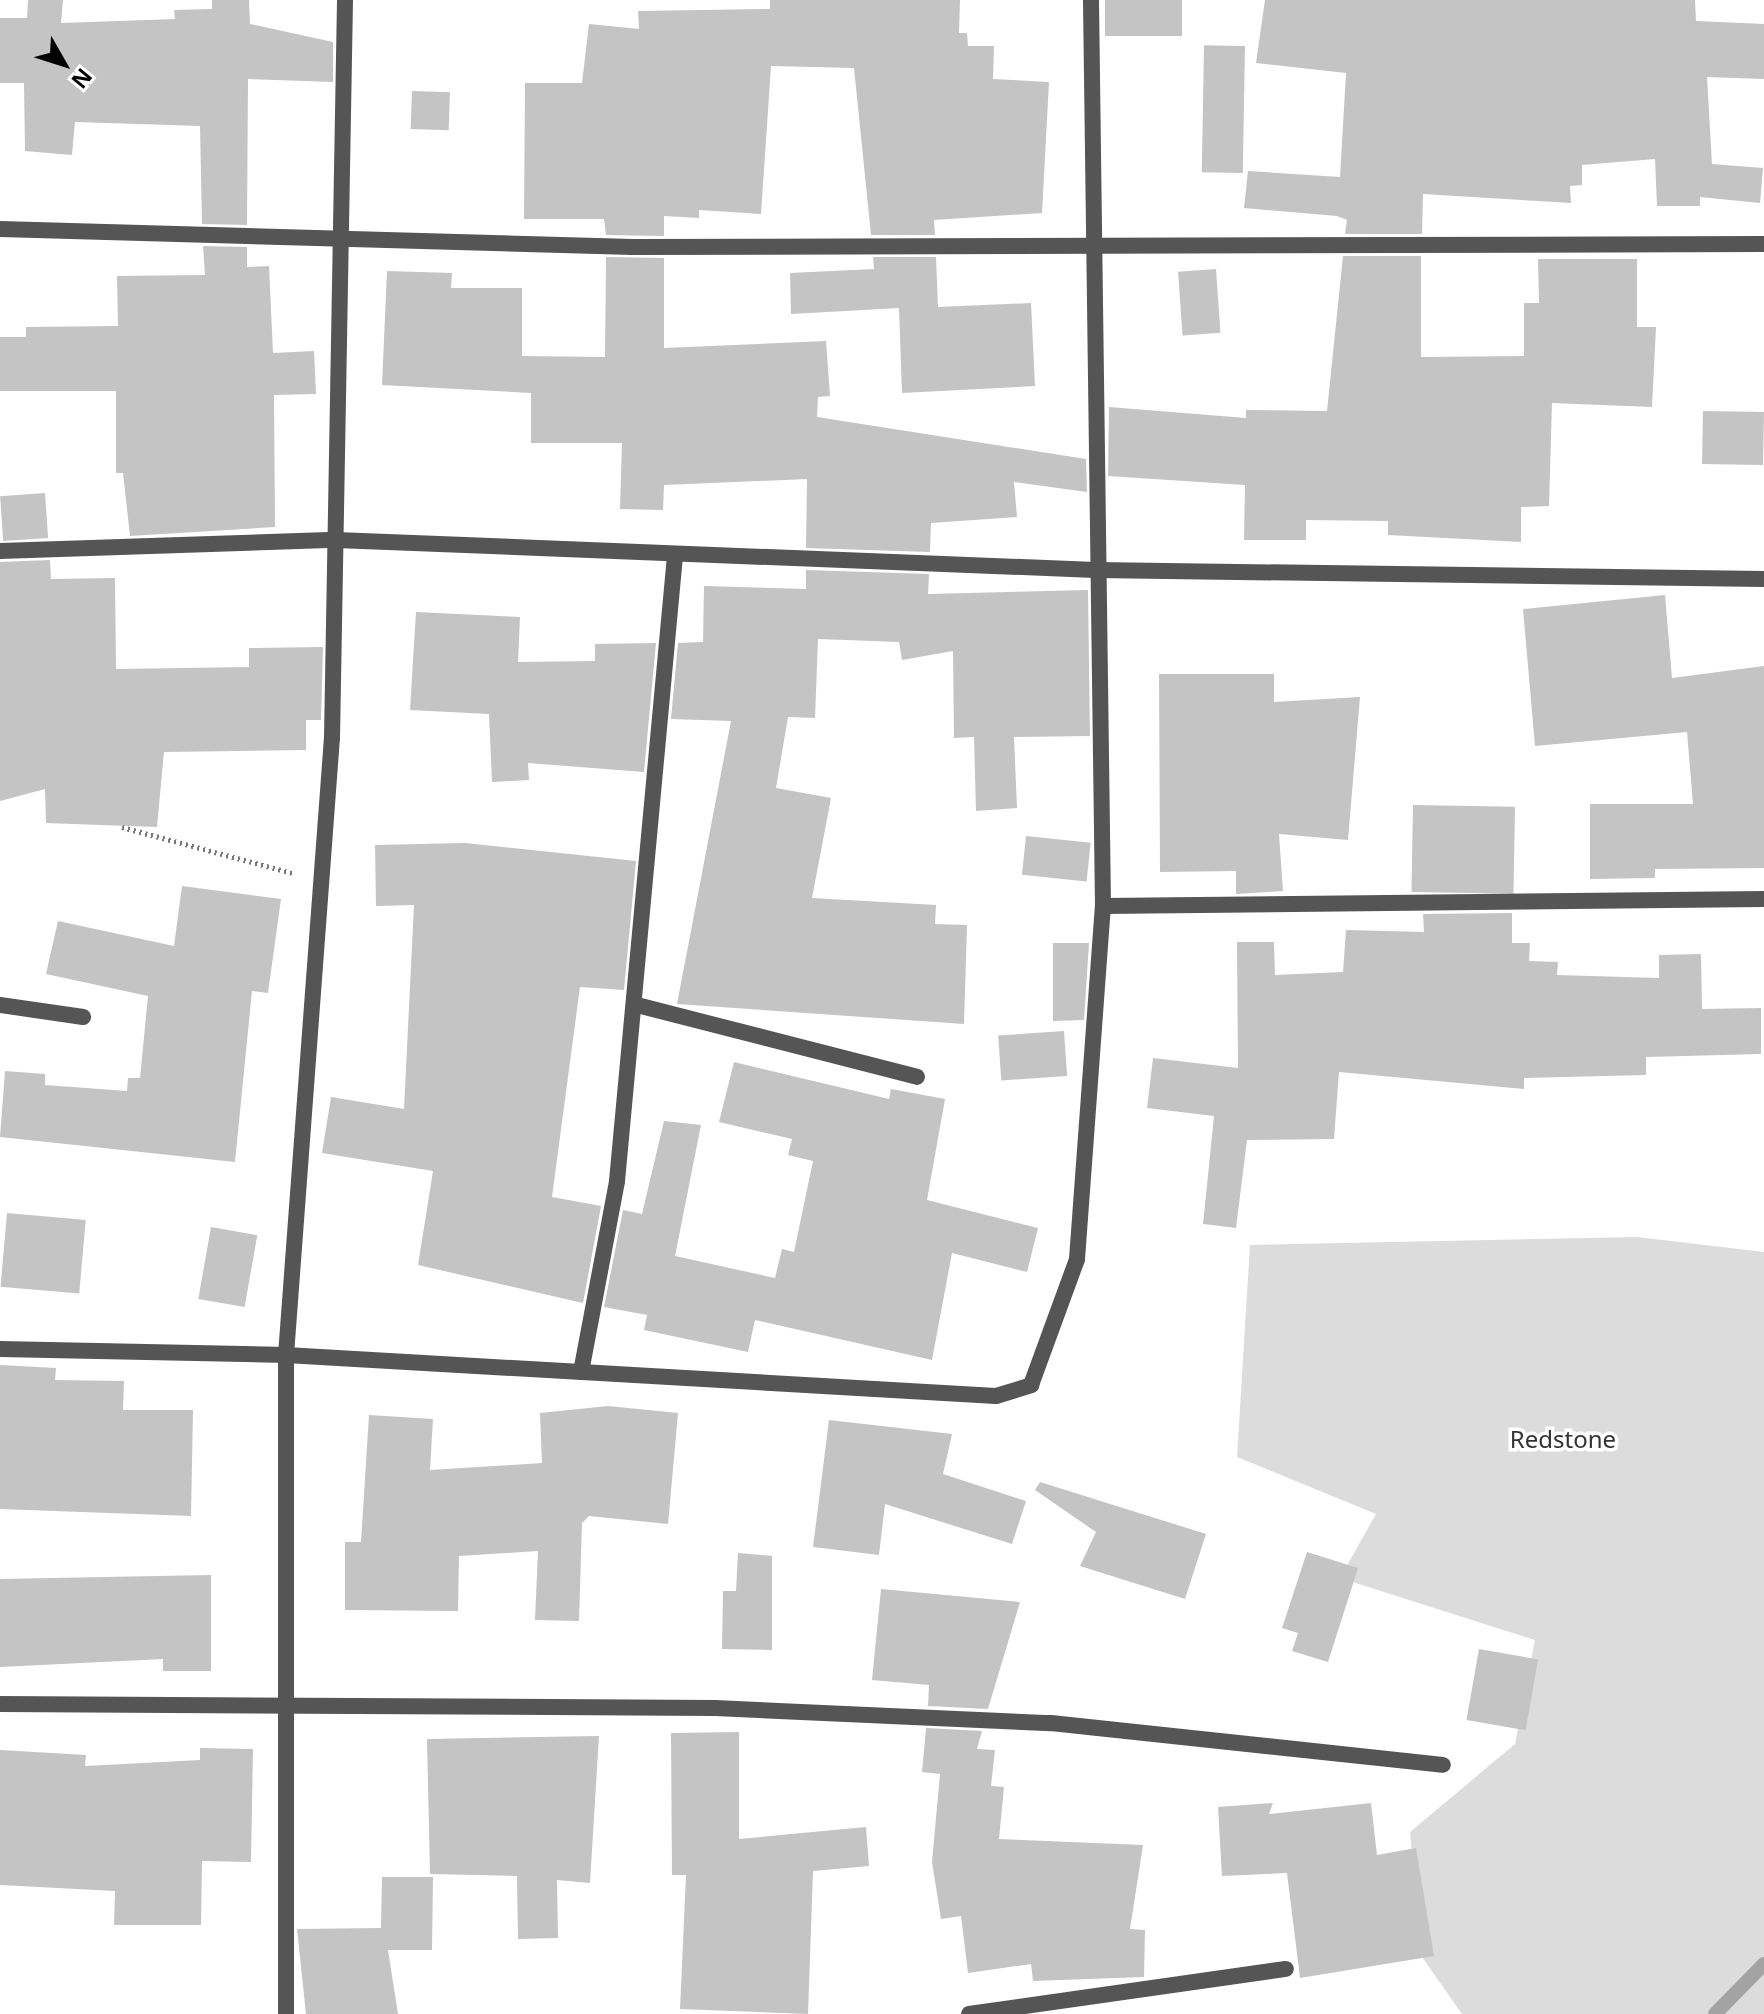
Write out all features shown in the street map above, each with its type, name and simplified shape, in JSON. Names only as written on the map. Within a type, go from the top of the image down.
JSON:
[{"type":"street","points":[[286,2014],[283,1706],[286,1355],[325,881],[344,238],[345,0]]},
{"type":"street","points":[[0,1349],[286,1355],[996,1396],[1031,1385],[1077,1259],[1103,906],[1090,248],[1091,0]]},
{"type":"street","points":[[0,229],[344,238],[1090,248],[1764,244]]},
{"type":"street","points":[[0,551],[336,540],[675,556],[1095,570],[1764,579]]},
{"type":"street","points":[[581,1372],[617,1181],[637,1005],[675,556]]},
{"type":"street","points":[[1103,906],[1764,899]]},
{"type":"street","points":[[0,1005],[83,1017]]},
{"type":"street","points":[[637,1005],[917,1077]]},
{"type":"street","points":[[0,1704],[715,1708],[1036,1722],[1443,1765]]},
{"type":"street","points":[[969,2014],[1286,1969]]},
{"type":"path","points":[[122,827],[325,881]]},
{"type":"green space","name":"Redstone","points":[[1637,1237],[1764,1252],[1764,2014],[1462,2014],[1422,1957],[1410,1832],[1515,1744],[1535,1640],[1340,1578],[1376,1514],[1237,1457],[1250,1245]]},
{"type":"building","points":[[28,0],[63,0],[61,23],[175,19],[174,10],[212,9],[212,0],[249,0],[250,24],[333,42],[333,82],[248,79],[247,225],[202,224],[200,126],[75,122],[72,155],[25,151],[24,83],[0,83],[0,18],[27,18]]},
{"type":"building","points":[[770,0],[960,0],[959,33],[967,33],[968,46],[994,46],[993,79],[1049,82],[1042,213],[934,220],[935,235],[871,235],[854,68],[771,66],[761,214],[699,210],[699,218],[664,216],[664,236],[606,235],[604,219],[524,219],[525,83],[582,83],[589,24],[639,29],[638,11],[770,9]]},
{"type":"building","points":[[1105,0],[1182,0],[1182,36],[1105,36]]},
{"type":"building","points":[[1265,0],[1695,0],[1696,21],[1764,24],[1764,79],[1707,77],[1712,164],[1763,168],[1760,203],[1700,197],[1700,206],[1657,206],[1655,159],[1582,165],[1582,185],[1570,186],[1571,203],[1423,194],[1422,234],[1345,234],[1347,220],[1337,216],[1244,208],[1248,171],[1340,177],[1346,73],[1256,63]]},
{"type":"building","points":[[1204,45],[1245,46],[1243,173],[1202,172]]},
{"type":"building","points":[[412,91],[450,92],[449,130],[411,129]]},
{"type":"building","points":[[203,246],[247,247],[247,267],[269,266],[273,353],[314,351],[316,394],[274,395],[275,527],[130,536],[123,473],[116,473],[116,391],[0,391],[0,337],[26,337],[26,327],[118,326],[117,276],[205,275]]},
{"type":"building","points":[[1343,256],[1421,256],[1421,357],[1524,356],[1524,303],[1539,303],[1538,259],[1637,259],[1637,327],[1656,327],[1652,407],[1552,403],[1549,506],[1521,507],[1521,542],[1388,535],[1388,521],[1306,520],[1306,540],[1244,540],[1245,485],[1108,476],[1109,407],[1246,418],[1246,410],[1327,411]]},
{"type":"building","points":[[606,257],[664,258],[664,348],[826,341],[830,396],[818,397],[817,417],[1086,459],[1087,492],[1014,482],[1017,517],[931,523],[930,552],[806,548],[807,479],[664,485],[663,510],[620,509],[622,443],[531,443],[531,393],[382,385],[387,271],[452,273],[451,288],[522,288],[522,356],[605,357]]},
{"type":"building","points":[[873,257],[936,257],[938,307],[1031,303],[1035,386],[902,393],[899,308],[791,314],[790,273],[874,269]]},
{"type":"building","points":[[1216,269],[1220,333],[1183,335],[1178,272]]},
{"type":"building","points":[[1703,411],[1764,412],[1763,465],[1702,464]]},
{"type":"building","points":[[45,493],[48,538],[3,541],[0,496]]},
{"type":"building","points":[[50,560],[51,579],[115,578],[116,669],[249,667],[249,648],[323,647],[321,720],[306,720],[306,750],[164,752],[157,827],[46,823],[45,789],[0,801],[0,562]]},
{"type":"building","points":[[806,570],[929,574],[928,594],[1088,590],[1090,736],[1014,737],[1017,808],[976,811],[974,737],[954,738],[953,651],[902,660],[899,642],[818,639],[815,718],[788,717],[776,788],[831,798],[812,898],[936,905],[935,924],[967,925],[964,1024],[677,1004],[731,721],[671,719],[678,643],[703,642],[704,586],[806,589]]},
{"type":"building","points":[[1665,595],[1672,678],[1764,666],[1764,868],[1655,869],[1655,878],[1590,879],[1590,804],[1693,804],[1687,732],[1535,746],[1523,609]]},
{"type":"building","points":[[416,612],[520,617],[518,662],[595,661],[595,644],[656,643],[644,772],[528,763],[529,780],[492,782],[489,714],[410,710]]},
{"type":"building","points":[[1159,674],[1274,674],[1274,702],[1360,697],[1348,840],[1279,834],[1283,891],[1236,894],[1236,871],[1160,872]]},
{"type":"building","points":[[1413,805],[1515,807],[1513,894],[1411,892]]},
{"type":"building","points":[[1026,836],[1091,843],[1087,882],[1022,875]]},
{"type":"building","points":[[465,843],[636,861],[624,990],[580,987],[552,1197],[601,1206],[583,1303],[418,1265],[433,1171],[322,1153],[331,1097],[404,1109],[414,905],[376,906],[375,845]]},
{"type":"building","points":[[182,886],[281,899],[268,993],[252,991],[235,1162],[0,1137],[5,1071],[45,1074],[45,1085],[127,1091],[128,1078],[140,1078],[148,996],[46,974],[58,921],[174,946]]},
{"type":"building","points":[[1512,913],[1512,943],[1530,943],[1529,961],[1558,962],[1557,975],[1659,978],[1659,955],[1701,954],[1702,1009],[1761,1008],[1761,1054],[1646,1057],[1646,1075],[1524,1078],[1524,1089],[1339,1072],[1334,1139],[1247,1140],[1236,1228],[1203,1224],[1214,1116],[1147,1108],[1153,1058],[1238,1068],[1237,942],[1274,942],[1275,975],[1343,972],[1346,930],[1424,932],[1423,914]]},
{"type":"building","points":[[1053,943],[1089,943],[1084,1020],[1053,1021]]},
{"type":"building","points":[[1064,1031],[1067,1076],[1001,1080],[998,1036]]},
{"type":"building","points":[[734,1062],[889,1099],[891,1089],[945,1099],[927,1200],[1038,1228],[1027,1272],[952,1253],[932,1360],[755,1320],[748,1352],[644,1330],[647,1315],[604,1307],[623,1210],[642,1214],[664,1121],[701,1125],[675,1256],[775,1278],[782,1249],[794,1252],[813,1161],[788,1155],[792,1139],[719,1122]]},
{"type":"building","points":[[7,1213],[86,1220],[79,1294],[1,1287]]},
{"type":"building","points":[[211,1227],[257,1235],[245,1307],[198,1299]]},
{"type":"building","points":[[0,1365],[56,1368],[55,1380],[124,1381],[123,1410],[193,1410],[191,1516],[0,1509]]},
{"type":"building","points":[[608,1406],[678,1413],[668,1524],[589,1516],[582,1523],[579,1621],[535,1620],[538,1551],[459,1556],[458,1611],[345,1610],[345,1542],[361,1542],[369,1415],[433,1419],[430,1470],[542,1463],[540,1413]]},
{"type":"building","points":[[829,1420],[952,1434],[943,1474],[1026,1501],[1012,1544],[885,1504],[879,1555],[813,1547]]},
{"type":"building","points":[[1040,1482],[1206,1534],[1185,1599],[1080,1566],[1096,1532],[1035,1490]]},
{"type":"building","points":[[1307,1552],[1358,1568],[1328,1662],[1292,1651],[1298,1633],[1282,1628]]},
{"type":"building","points":[[738,1553],[772,1556],[772,1650],[722,1649],[723,1591],[736,1591]]},
{"type":"building","points":[[211,1575],[211,1671],[163,1671],[163,1659],[0,1667],[0,1579]]},
{"type":"building","points":[[881,1589],[1020,1602],[988,1709],[928,1706],[929,1685],[872,1680]]},
{"type":"building","points":[[1479,1649],[1538,1659],[1526,1730],[1466,1720]]},
{"type":"building","points":[[926,1728],[982,1731],[977,1749],[995,1750],[991,1786],[1004,1787],[999,1839],[1143,1845],[1130,1929],[1145,1930],[1144,1977],[1033,1981],[1031,1964],[968,1973],[961,1916],[941,1919],[932,1862],[940,1774],[922,1772]]},
{"type":"building","points":[[739,1732],[739,1839],[866,1827],[869,1866],[813,1871],[808,2014],[680,2009],[686,1875],[672,1875],[671,1733]]},
{"type":"building","points":[[599,1736],[590,1883],[557,1880],[558,1938],[518,1939],[517,1876],[430,1874],[427,1739]]},
{"type":"building","points":[[200,1748],[253,1749],[251,1862],[202,1861],[201,1925],[114,1925],[115,1891],[0,1885],[0,1750],[86,1755],[85,1766],[200,1760]]},
{"type":"building","points":[[1273,1803],[1269,1814],[1371,1803],[1377,1855],[1416,1848],[1434,1956],[1300,1978],[1287,1873],[1222,1876],[1218,1807]]},
{"type":"building","points":[[382,1877],[433,1877],[432,1950],[388,1950],[398,2014],[306,2014],[297,1929],[381,1928]]},
{"type":"waterway","points":[[1715,2014],[1764,1964]]}]
